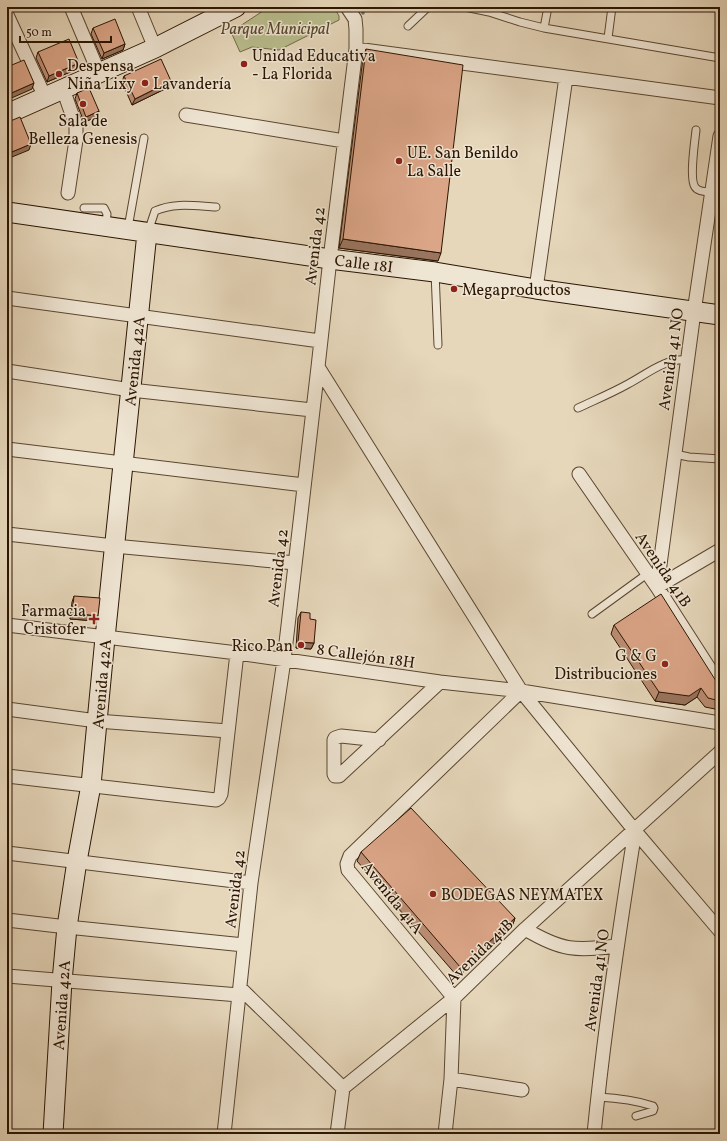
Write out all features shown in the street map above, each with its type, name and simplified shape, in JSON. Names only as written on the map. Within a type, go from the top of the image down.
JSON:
[{"type":"street","points":[[71,7],[99,73]]},
{"type":"street","points":[[138,7],[155,48]]},
{"type":"street","points":[[7,114],[155,48],[236,7]]},
{"type":"street","name":"Avenida 42","points":[[224,1134],[251,883],[284,660],[320,342],[356,49],[355,19],[347,7]]},
{"type":"street","points":[[7,15],[45,97]]},
{"type":"street","points":[[356,49],[566,76],[720,98]]},
{"type":"street","points":[[536,289],[566,76]]},
{"type":"street","points":[[63,89],[76,126],[76,140],[68,193]]},
{"type":"street","points":[[186,115],[344,141]]},
{"type":"street","name":"Avenida 41 NO","points":[[656,587],[687,360],[720,136]]},
{"type":"street","name":"Calle 18I","points":[[7,212],[330,259],[435,272],[536,289],[720,315]]},
{"type":"street","name":"Avenida 42A","points":[[53,1134],[62,981],[67,927],[76,861],[91,785],[114,546],[147,233]]},
{"type":"street","points":[[7,298],[320,342]]},
{"type":"street","points":[[318,367],[521,691],[720,931]]},
{"type":"street","points":[[7,371],[131,390],[312,410]]},
{"type":"street","points":[[7,449],[304,485]]},
{"type":"street","name":"Avenida 41B","points":[[579,474],[648,574],[720,685]]},
{"type":"street","points":[[7,534],[114,546],[295,563]]},
{"type":"street","points":[[656,587],[720,550]]},
{"type":"street","name":"8 Callejón 18H","points":[[7,625],[237,653],[440,682],[521,691],[720,723]]},
{"type":"street","points":[[7,776],[216,800],[221,794],[237,653]]},
{"type":"street","points":[[379,740],[440,682]]},
{"type":"street","name":"Avenida 41A","points":[[454,998],[348,870],[347,864],[350,856],[521,691]]},
{"type":"street","points":[[7,709],[97,720],[228,731]]},
{"type":"street","name":"Avenida 41B","points":[[343,1088],[454,998],[526,929],[720,752]]},
{"type":"street","name":"Avenida 41 NO","points":[[594,1134],[617,946],[635,830]]},
{"type":"street","points":[[7,853],[251,883]]},
{"type":"street","points":[[7,920],[244,944]]},
{"type":"street","points":[[526,929],[550,942],[567,948],[588,949],[617,946]]},
{"type":"street","points":[[7,976],[62,981],[240,992],[343,1088],[337,1134]]},
{"type":"street","points":[[445,1134],[451,1079],[454,998]]},
{"type":"street","points":[[451,1079],[522,1090]]},
{"type":"lane","points":[[408,26],[427,8],[430,7]]},
{"type":"lane","points":[[465,7],[489,12],[544,28],[720,58]]},
{"type":"lane","points":[[544,28],[548,7]]},
{"type":"lane","points":[[608,38],[612,7]]},
{"type":"lane","points":[[696,130],[692,181],[694,187],[712,192]]},
{"type":"lane","points":[[128,230],[144,138]]},
{"type":"lane","points":[[147,233],[156,211],[165,207],[216,207]]},
{"type":"lane","points":[[84,208],[104,208],[107,214],[106,227]]},
{"type":"lane","points":[[435,272],[438,345]]},
{"type":"lane","points":[[578,408],[608,394],[654,368],[677,359],[687,360]]},
{"type":"lane","points":[[675,454],[689,457],[720,459]]},
{"type":"lane","points":[[592,614],[648,574]]},
{"type":"lane","points":[[598,1097],[640,1101],[653,1106],[654,1108],[652,1111],[636,1116]]},
{"type":"green space","name":"Parque Municipal","points":[[269,7],[334,7],[339,16],[339,20],[279,50],[252,47],[240,52],[231,32]]},
{"type":"building","points":[[115,19],[125,44],[104,53],[93,28]]},
{"type":"building","points":[[69,39],[79,63],[49,76],[38,52]]},
{"type":"building","name":"UE. San Benildo La Salle","points":[[366,49],[463,65],[441,253],[343,239]]},
{"type":"building","points":[[161,59],[171,81],[135,99],[124,76]]},
{"type":"building","points":[[24,60],[34,83],[7,95],[7,67]]},
{"type":"building","points":[[89,88],[99,111],[86,117],[77,93]]},
{"type":"building","points":[[20,117],[31,144],[7,154],[8,122]]},
{"type":"building","name":"G & G Distribuciones","points":[[661,594],[716,681],[720,683],[720,701],[708,698],[701,688],[689,696],[659,692],[614,625]]},
{"type":"building","points":[[74,596],[100,598],[98,616],[72,613]]},
{"type":"building","points":[[301,612],[310,613],[310,619],[316,620],[314,643],[298,642]]},
{"type":"building","points":[[7,632],[10,632],[8,652],[7,652]]},
{"type":"building","name":"BODEGAS NEYMATEX","points":[[411,808],[515,918],[461,968],[361,852]]},
{"type":"waterway","points":[[362,7],[363,13]]},
{"type":"place","name":"Unidad Educativa - La Florida","points":[[244,64]]},
{"type":"place","name":"Despensa Niña Lixy","points":[[59,74]]},
{"type":"place","name":"Lavandería","points":[[145,83]]},
{"type":"place","name":"Sala de Belleza Genesis","points":[[83,104]]},
{"type":"place","name":"UE. San Benildo La Salle","points":[[399,161]]},
{"type":"place","name":"Megaproductos","points":[[454,289]]},
{"type":"place","name":"Farmacia Cristofer","points":[[94,619]]},
{"type":"place","name":"Rico Pan","points":[[301,645]]},
{"type":"place","name":"G & G Distribuciones","points":[[665,664]]},
{"type":"place","name":"BODEGAS NEYMATEX","points":[[433,894]]}]
